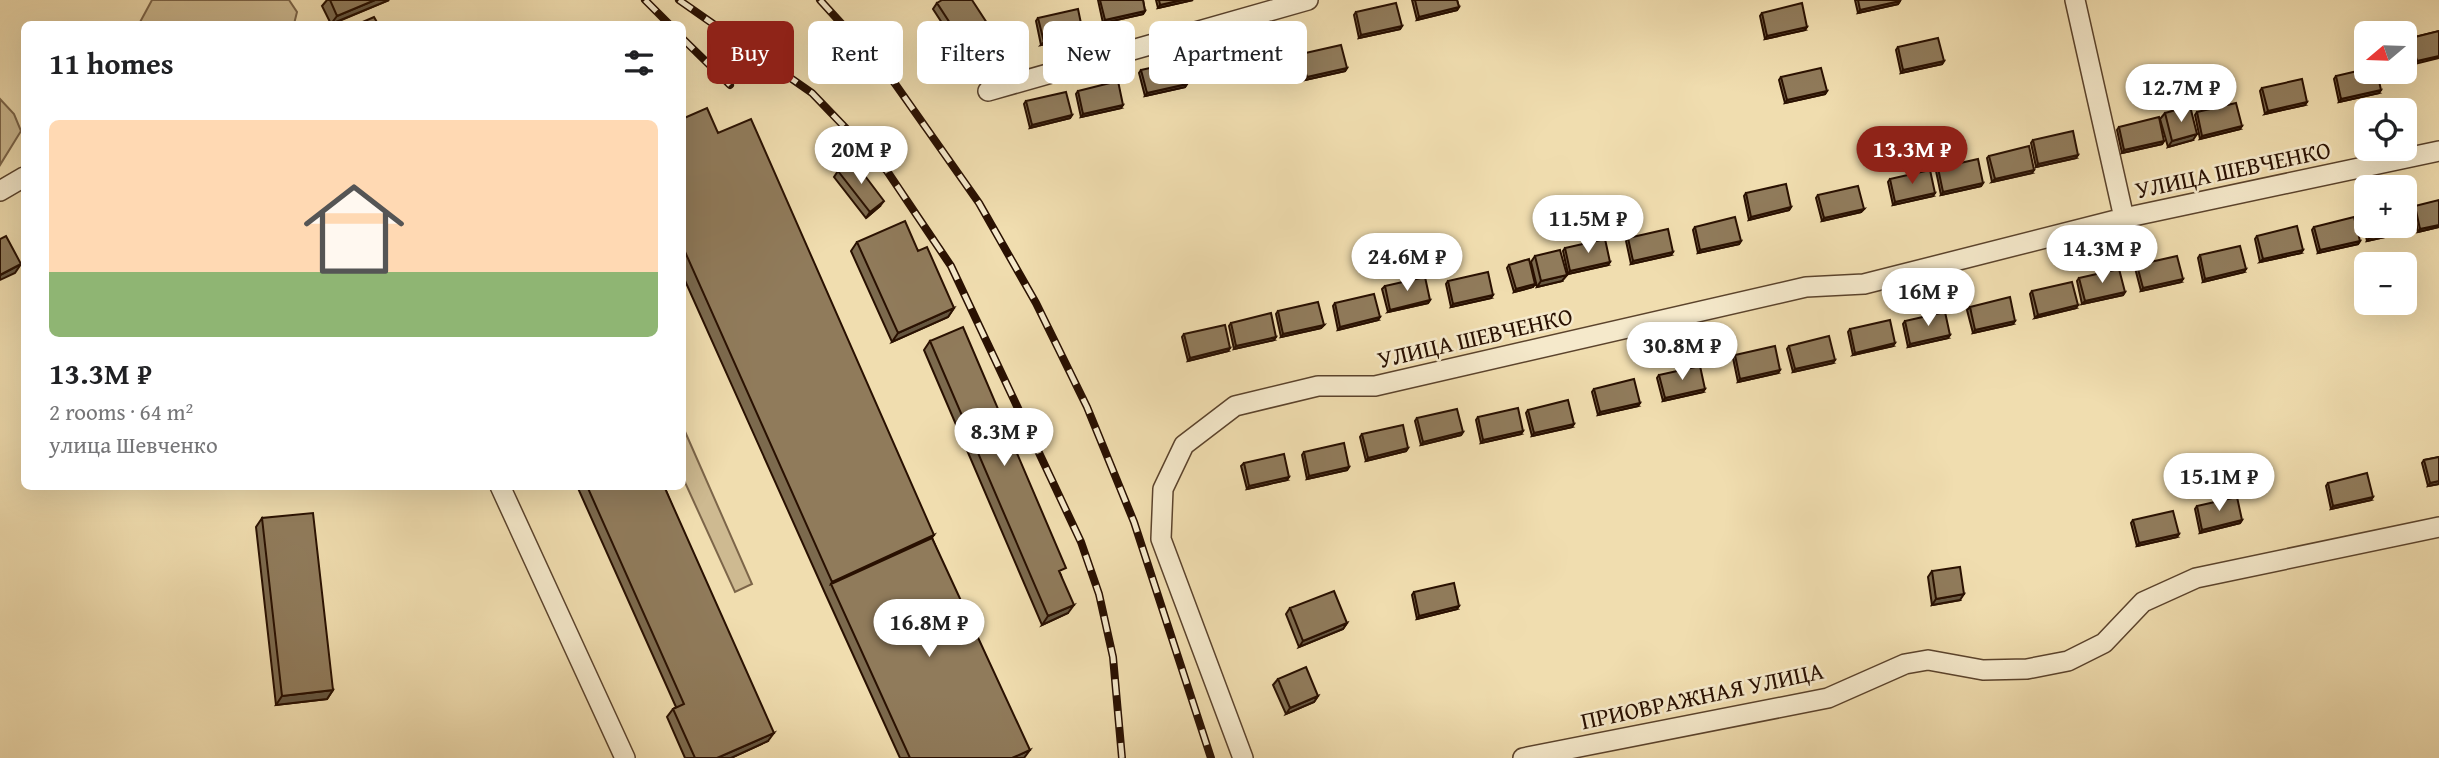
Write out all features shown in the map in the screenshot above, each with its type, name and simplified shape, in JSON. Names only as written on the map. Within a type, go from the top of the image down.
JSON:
[{"type":"street","points":[[988,92],[1308,0]]},
{"type":"street","points":[[2076,0],[2124,218]]},
{"type":"street","name":"УЛИЦА ШЕВЧЕНКО","points":[[1243,758],[1161,539],[1163,489],[1184,445],[1235,406],[1318,386],[1375,386],[1806,287],[1864,284],[2124,218],[2439,151]]},
{"type":"street","points":[[0,191],[21,179]]},
{"type":"street","points":[[502,490],[625,758]]},
{"type":"street","name":"ПРИОВРАЖНАЯ УЛИЦА","points":[[1523,758],[1828,698],[1905,664],[1928,660],[1983,670],[2027,669],[2068,661],[2104,643],[2143,602],[2196,578],[2439,527]]},
{"type":"shaded area","points":[[152,0],[289,0],[297,12],[295,21],[141,21]]},
{"type":"shaded area","points":[[0,99],[14,114],[21,131],[0,165]]},
{"type":"shaded area","points":[[686,434],[752,584],[735,592],[686,485]]},
{"type":"building","points":[[330,0],[375,0],[337,16]]},
{"type":"building","points":[[942,0],[972,0],[986,21],[949,21],[937,3]]},
{"type":"building","points":[[1100,0],[1143,0],[1145,11],[1105,20]]},
{"type":"building","points":[[1159,0],[1182,0],[1160,5]]},
{"type":"building","points":[[1415,0],[1457,0],[1459,7],[1419,17]]},
{"type":"building","points":[[1858,0],[1900,0],[1900,1],[1860,10]]},
{"type":"building","points":[[1396,3],[1402,26],[1361,35],[1356,12]]},
{"type":"building","points":[[1802,3],[1807,27],[1767,36],[1762,13]]},
{"type":"building","points":[[1078,9],[1080,21],[1043,21],[1043,38],[1038,18]]},
{"type":"building","points":[[2439,31],[2439,56],[2417,61],[2417,36]]},
{"type":"building","points":[[1938,38],[1944,61],[1903,70],[1898,47]]},
{"type":"building","points":[[1341,45],[1347,68],[1307,77],[1307,53]]},
{"type":"building","points":[[1149,68],[1149,84],[1187,84],[1147,93],[1141,70]]},
{"type":"building","points":[[1821,68],[1827,91],[1787,100],[1781,77]]},
{"type":"building","points":[[2354,72],[2354,84],[2380,84],[2381,90],[2341,99],[2336,76]]},
{"type":"building","points":[[2302,79],[2307,102],[2268,111],[2262,88]]},
{"type":"building","points":[[1106,84],[1119,84],[1123,105],[1083,114],[1078,91]]},
{"type":"building","points":[[1066,92],[1072,115],[1032,125],[1026,101]]},
{"type":"building","points":[[2236,103],[2242,126],[2202,136],[2197,112]]},
{"type":"building","points":[[2190,106],[2197,134],[2172,141],[2165,113]]},
{"type":"building","points":[[707,108],[718,133],[751,119],[934,535],[832,582],[686,254],[686,117]]},
{"type":"building","points":[[2159,117],[2164,141],[2124,150],[2119,127]]},
{"type":"building","points":[[2073,131],[2078,155],[2038,164],[2033,140]]},
{"type":"building","points":[[2029,146],[2034,170],[1995,179],[1989,156]]},
{"type":"building","points":[[1978,159],[1983,183],[1943,192],[1938,168]]},
{"type":"building","points":[[853,160],[884,201],[870,212],[838,171]]},
{"type":"building","points":[[1930,170],[1935,193],[1895,202],[1890,179]]},
{"type":"building","points":[[1786,184],[1791,207],[1751,217],[1746,193]]},
{"type":"building","points":[[1858,186],[1864,209],[1824,218],[1818,195]]},
{"type":"building","points":[[2439,200],[2439,225],[2420,229],[2417,206]]},
{"type":"building","points":[[1735,217],[1741,241],[1700,250],[1695,227]]},
{"type":"building","points":[[2354,217],[2354,238],[2359,238],[2360,241],[2320,250],[2314,227]]},
{"type":"building","points":[[905,221],[918,251],[927,247],[954,308],[898,333],[857,242]]},
{"type":"building","points":[[2297,226],[2303,250],[2263,259],[2257,236]]},
{"type":"building","points":[[1668,229],[1673,252],[1633,261],[1628,238]]},
{"type":"building","points":[[6,236],[21,264],[0,275],[0,239]]},
{"type":"building","points":[[1605,239],[1610,262],[1570,271],[1565,248]]},
{"type":"building","points":[[2240,246],[2246,269],[2205,279],[2200,255]]},
{"type":"building","points":[[1560,250],[1567,275],[1541,281],[1535,256]]},
{"type":"building","points":[[2177,256],[2183,279],[2143,288],[2137,265]]},
{"type":"building","points":[[1529,259],[1535,284],[1516,289],[1509,265]]},
{"type":"building","points":[[2119,269],[2125,292],[2085,301],[2079,278]]},
{"type":"building","points":[[1488,272],[1493,295],[1453,304],[1448,281]]},
{"type":"building","points":[[1425,277],[1430,300],[1390,310],[1385,286]]},
{"type":"building","points":[[2072,282],[2078,305],[2038,315],[2032,291]]},
{"type":"building","points":[[1374,294],[1380,317],[1340,327],[1335,303]]},
{"type":"building","points":[[2010,297],[2015,321],[1975,330],[1970,307]]},
{"type":"building","points":[[1318,302],[1324,325],[1283,334],[1278,311]]},
{"type":"building","points":[[1945,312],[1950,335],[1910,344],[1905,321]]},
{"type":"building","points":[[1271,313],[1276,337],[1236,346],[1231,323]]},
{"type":"building","points":[[1890,320],[1895,343],[1855,353],[1850,329]]},
{"type":"building","points":[[1225,325],[1230,348],[1190,358],[1184,334]]},
{"type":"building","points":[[963,327],[1066,568],[1059,571],[1074,605],[1048,616],[930,341]]},
{"type":"building","points":[[1829,336],[1835,360],[1795,369],[1789,346]]},
{"type":"building","points":[[1775,346],[1780,370],[1740,379],[1735,355]]},
{"type":"building","points":[[1700,366],[1705,389],[1665,398],[1659,375]]},
{"type":"building","points":[[1634,379],[1640,403],[1600,412],[1594,389]]},
{"type":"building","points":[[1568,400],[1574,424],[1534,433],[1528,410]]},
{"type":"building","points":[[1518,408],[1523,431],[1483,440],[1478,417]]},
{"type":"building","points":[[1457,409],[1463,432],[1423,442],[1417,418]]},
{"type":"building","points":[[1403,425],[1408,448],[1368,458],[1362,434]]},
{"type":"building","points":[[1344,443],[1349,467],[1309,476],[1304,452]]},
{"type":"building","points":[[1284,454],[1289,477],[1249,486],[1244,463]]},
{"type":"building","points":[[2439,457],[2439,481],[2430,483],[2424,460]]},
{"type":"building","points":[[2367,473],[2373,497],[2333,506],[2328,483]]},
{"type":"building","points":[[589,490],[666,490],[774,733],[717,758],[695,758],[673,709],[684,704]]},
{"type":"building","points":[[2237,497],[2242,520],[2202,530],[2197,506]]},
{"type":"building","points":[[2173,511],[2179,534],[2139,543],[2133,520]]},
{"type":"building","points":[[313,513],[333,690],[282,696],[262,518]]},
{"type":"building","points":[[932,538],[1030,750],[1012,758],[910,758],[831,584]]},
{"type":"building","points":[[1960,567],[1964,594],[1936,599],[1932,571]]},
{"type":"building","points":[[1454,583],[1459,606],[1419,616],[1414,592]]},
{"type":"building","points":[[1334,591],[1347,623],[1303,641],[1290,608]]},
{"type":"building","points":[[1306,667],[1318,696],[1290,708],[1278,679]]},
{"type":"railway","points":[[645,0],[666,21]]},
{"type":"railway","points":[[679,0],[812,93],[887,171],[951,266],[1081,542],[1099,594],[1113,657],[1122,758]]},
{"type":"railway","points":[[820,0],[891,78],[979,203],[1036,303],[1087,407],[1134,522],[1211,758]]},
{"type":"railway","points":[[686,42],[730,85]]}]
